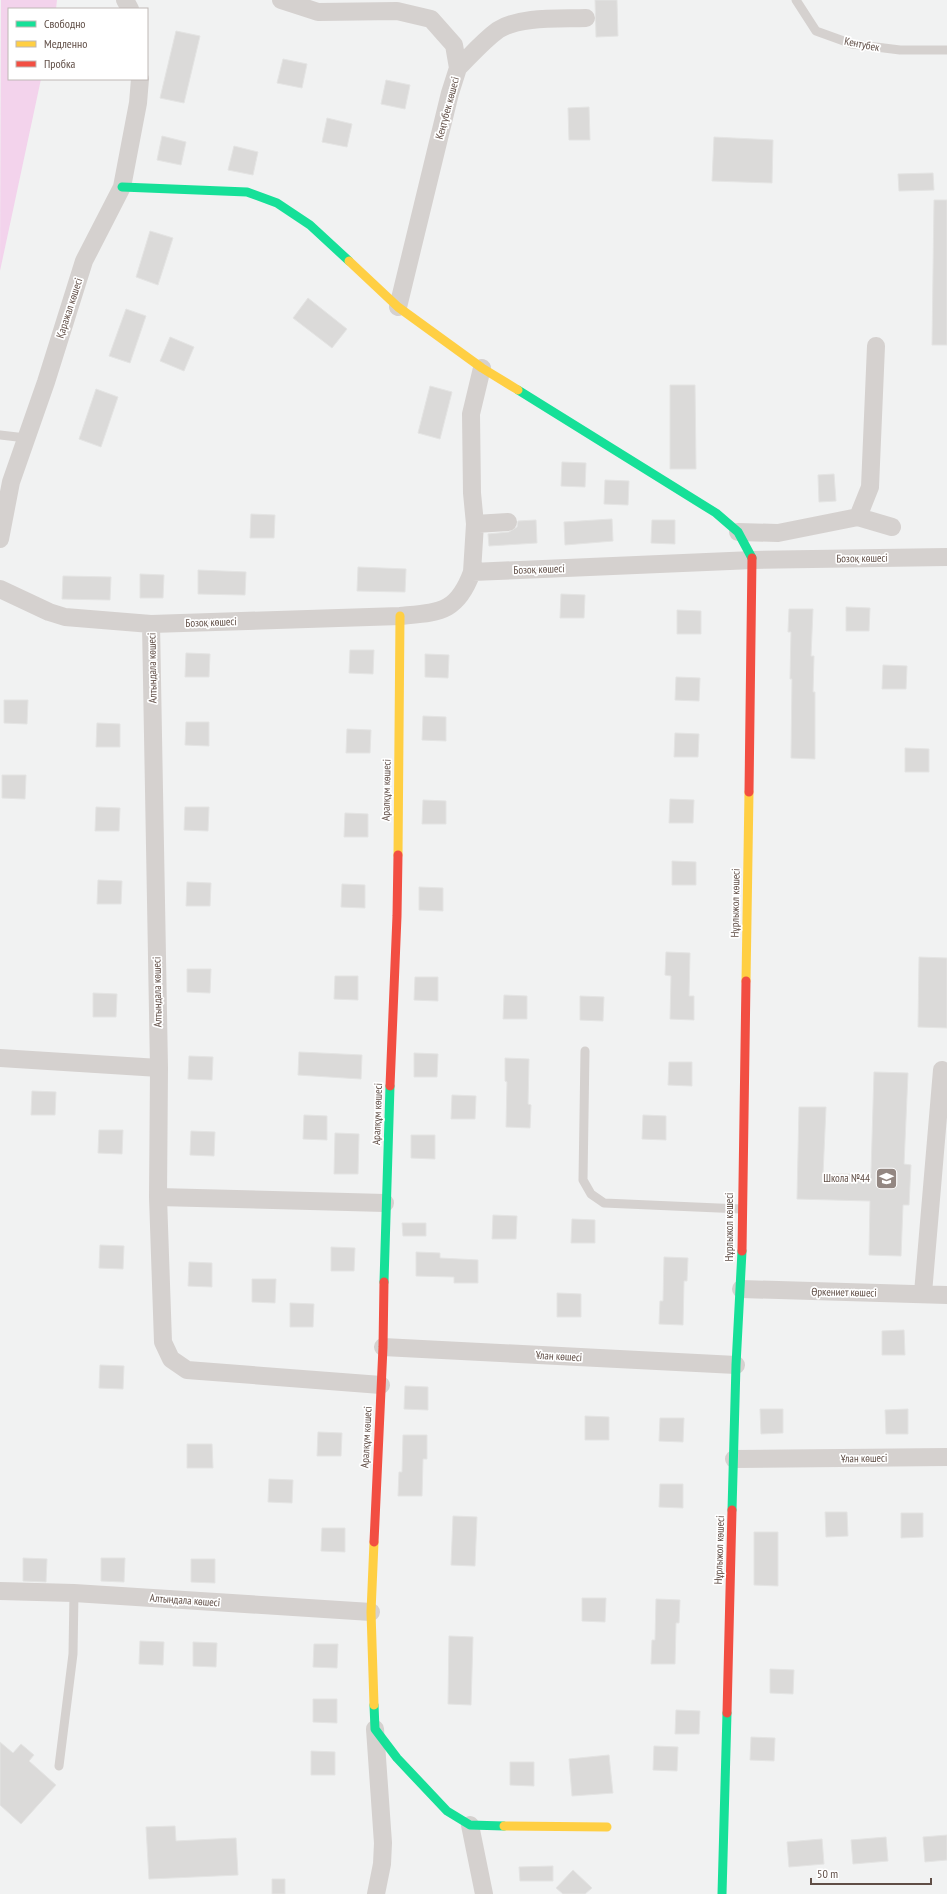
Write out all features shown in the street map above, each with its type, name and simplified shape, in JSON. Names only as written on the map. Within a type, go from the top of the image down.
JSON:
[{"type":"street","name":"Кеңтүбек көшесі","points":[[281,0],[318,12],[397,11],[431,19],[454,45],[458,68],[450,93],[398,307]]},
{"type":"street","points":[[458,68],[477,48],[500,29],[529,20],[586,18]]},
{"type":"street","name":"Қаражал көшесі","points":[[0,539],[11,482],[84,261],[122,187],[138,103],[140,80]]},
{"type":"street","points":[[122,187],[248,192],[277,203],[310,225],[398,307],[482,368],[716,512],[738,532],[753,560]]},
{"type":"street","points":[[858,517],[870,486],[876,346]]},
{"type":"street","points":[[472,572],[475,524],[472,493],[471,414],[482,368]]},
{"type":"street","points":[[738,532],[778,532],[858,517],[892,528]]},
{"type":"street","points":[[475,524],[508,522]]},
{"type":"street","name":"Бозоқ көшесі","points":[[0,589],[65,618],[151,624],[400,616],[438,612],[457,600],[468,583],[472,572],[753,560],[947,557]]},
{"type":"street","name":"Нұрлыжол көшесі","points":[[722,1894],[736,1365],[741,1289],[741,1208],[753,560]]},
{"type":"street","name":"Аралқұм көшесі","points":[[375,1729],[371,1612],[383,1347],[385,1203],[397,916],[400,616]]},
{"type":"street","name":"Алтындала көшесі","points":[[151,624],[159,1068],[158,1196],[163,1342],[171,1359],[187,1370],[381,1385]]},
{"type":"street","points":[[0,1058],[159,1068]]},
{"type":"street","points":[[923,1293],[942,1070]]},
{"type":"street","points":[[158,1196],[385,1203]]},
{"type":"street","name":"Өркениет көшесі","points":[[741,1289],[923,1293],[947,1295]]},
{"type":"street","name":"Ұлан көшесі","points":[[383,1347],[736,1365]]},
{"type":"street","name":"Ұлан көшесі","points":[[734,1459],[947,1457]]},
{"type":"street","name":"Алтындала көшесі","points":[[0,1591],[74,1593],[371,1612]]},
{"type":"street","points":[[375,1729],[397,1758],[447,1810],[470,1825],[607,1827]]},
{"type":"street","points":[[375,1729],[383,1843],[382,1864],[376,1894]]},
{"type":"street","points":[[470,1825],[484,1894]]},
{"type":"lane","name":"Кентубек","points":[[796,0],[816,31],[852,44],[900,50],[947,50]]},
{"type":"lane","points":[[0,435],[26,438]]},
{"type":"lane","points":[[585,1051],[583,1180],[591,1194],[604,1203],[741,1208]]},
{"type":"lane","points":[[59,1766],[72,1654],[74,1593]]},
{"type":"shaded area","points":[[1,0],[57,0],[56,8],[8,8],[8,80],[41,80],[0,271]]},
{"type":"building","points":[[595,0],[617,0],[618,36],[596,37]]},
{"type":"building","points":[[176,31],[200,36],[184,103],[160,98]]},
{"type":"building","points":[[283,59],[307,64],[302,88],[277,83]]},
{"type":"building","points":[[386,80],[410,85],[405,109],[381,104]]},
{"type":"building","points":[[589,107],[590,140],[569,140],[568,108]]},
{"type":"building","points":[[327,118],[352,124],[347,147],[322,142]]},
{"type":"building","points":[[162,136],[186,142],[181,165],[157,160]]},
{"type":"building","points":[[714,137],[773,140],[772,183],[712,181]]},
{"type":"building","points":[[234,146],[258,152],[253,175],[228,170]]},
{"type":"building","points":[[933,173],[934,190],[899,191],[898,174]]},
{"type":"building","points":[[934,200],[947,200],[947,345],[932,345]]},
{"type":"building","points":[[150,231],[173,238],[158,285],[136,277]]},
{"type":"building","points":[[308,298],[347,329],[332,348],[293,318]]},
{"type":"building","points":[[126,309],[146,316],[130,363],[109,356]]},
{"type":"building","points":[[170,337],[194,347],[184,371],[160,361]]},
{"type":"building","points":[[670,385],[695,385],[696,469],[670,469]]},
{"type":"building","points":[[430,386],[452,392],[440,439],[418,433]]},
{"type":"building","points":[[96,389],[118,397],[101,447],[79,439]]},
{"type":"building","points":[[562,462],[586,463],[585,487],[561,486]]},
{"type":"building","points":[[834,474],[836,501],[819,502],[818,475]]},
{"type":"building","points":[[605,480],[629,481],[628,505],[604,504]]},
{"type":"building","points":[[251,514],[275,515],[274,538],[250,538]]},
{"type":"building","points":[[612,519],[613,541],[565,545],[564,522]]},
{"type":"building","points":[[536,520],[537,543],[489,546],[488,534],[509,532],[517,527],[518,521]]},
{"type":"building","points":[[652,520],[675,520],[675,544],[651,543]]},
{"type":"building","points":[[358,567],[406,569],[405,592],[357,591]]},
{"type":"building","points":[[198,570],[246,572],[245,595],[198,594]]},
{"type":"building","points":[[140,574],[164,575],[163,598],[140,598]]},
{"type":"building","points":[[63,576],[111,577],[110,600],[62,599]]},
{"type":"building","points":[[561,594],[585,595],[584,618],[560,618]]},
{"type":"building","points":[[846,607],[870,608],[869,631],[846,631]]},
{"type":"building","points":[[789,609],[813,609],[811,656],[814,656],[813,692],[815,692],[815,759],[791,758],[792,679],[790,679],[791,632],[788,632]]},
{"type":"building","points":[[677,610],[701,611],[701,634],[677,634]]},
{"type":"building","points":[[350,650],[374,650],[373,674],[349,673]]},
{"type":"building","points":[[186,653],[210,654],[209,677],[185,677]]},
{"type":"building","points":[[425,654],[449,655],[448,678],[425,677]]},
{"type":"building","points":[[883,665],[907,666],[906,689],[882,689]]},
{"type":"building","points":[[676,677],[700,678],[699,701],[675,700]]},
{"type":"building","points":[[4,700],[28,700],[27,724],[4,723]]},
{"type":"building","points":[[423,716],[446,717],[446,741],[422,740]]},
{"type":"building","points":[[186,722],[209,722],[209,746],[185,745]]},
{"type":"building","points":[[97,723],[120,724],[120,747],[96,747]]},
{"type":"building","points":[[347,729],[371,730],[370,753],[346,753]]},
{"type":"building","points":[[675,733],[699,734],[698,757],[674,757]]},
{"type":"building","points":[[905,748],[929,749],[929,772],[905,772]]},
{"type":"building","points":[[2,775],[26,775],[25,799],[2,798]]},
{"type":"building","points":[[670,799],[694,800],[693,823],[669,823]]},
{"type":"building","points":[[423,800],[446,801],[446,824],[422,824]]},
{"type":"building","points":[[96,807],[120,808],[119,831],[95,831]]},
{"type":"building","points":[[185,807],[209,807],[208,831],[184,830]]},
{"type":"building","points":[[345,813],[368,814],[368,837],[344,837]]},
{"type":"building","points":[[672,861],[696,862],[696,885],[672,885]]},
{"type":"building","points":[[98,880],[122,881],[121,904],[97,904]]},
{"type":"building","points":[[187,882],[211,883],[210,906],[186,906]]},
{"type":"building","points":[[342,884],[365,885],[365,908],[341,907]]},
{"type":"building","points":[[419,887],[443,888],[443,911],[419,910]]},
{"type":"building","points":[[666,952],[690,953],[689,996],[694,996],[694,1020],[670,1019],[671,976],[665,975]]},
{"type":"building","points":[[919,957],[947,958],[947,1028],[918,1027]]},
{"type":"building","points":[[187,969],[211,969],[210,993],[187,992]]},
{"type":"building","points":[[335,976],[358,976],[358,1000],[334,999]]},
{"type":"building","points":[[415,977],[438,977],[438,1001],[414,1000]]},
{"type":"building","points":[[93,993],[117,994],[116,1017],[93,1017]]},
{"type":"building","points":[[504,995],[527,996],[527,1019],[503,1019]]},
{"type":"building","points":[[580,996],[604,997],[603,1021],[580,1020]]},
{"type":"building","points":[[299,1052],[362,1055],[361,1079],[298,1075]]},
{"type":"building","points":[[414,1053],[438,1054],[437,1077],[414,1077]]},
{"type":"building","points":[[189,1056],[213,1057],[212,1080],[188,1079]]},
{"type":"building","points":[[505,1058],[529,1059],[528,1104],[531,1105],[530,1128],[506,1127],[507,1082],[505,1081]]},
{"type":"building","points":[[669,1062],[692,1062],[692,1086],[668,1085]]},
{"type":"building","points":[[874,1072],[908,1073],[904,1164],[911,1165],[909,1205],[903,1205],[901,1256],[869,1255],[870,1201],[797,1199],[799,1107],[826,1107],[823,1174],[871,1174]]},
{"type":"building","points":[[32,1091],[56,1092],[55,1115],[31,1115]]},
{"type":"building","points":[[452,1095],[476,1096],[475,1119],[451,1119]]},
{"type":"building","points":[[304,1115],[327,1116],[327,1140],[303,1139]]},
{"type":"building","points":[[643,1115],[666,1116],[666,1140],[642,1139]]},
{"type":"building","points":[[99,1130],[123,1130],[122,1154],[98,1153]]},
{"type":"building","points":[[191,1131],[215,1132],[214,1156],[190,1155]]},
{"type":"building","points":[[335,1133],[359,1134],[358,1174],[334,1174]]},
{"type":"building","points":[[411,1135],[435,1135],[435,1159],[411,1158]]},
{"type":"building","points":[[493,1215],[517,1216],[516,1239],[492,1239]]},
{"type":"building","points":[[572,1219],[595,1220],[595,1243],[571,1243]]},
{"type":"building","points":[[402,1223],[426,1223],[426,1236],[403,1236]]},
{"type":"building","points":[[100,1245],[124,1246],[123,1269],[99,1268]]},
{"type":"building","points":[[331,1247],[355,1248],[354,1271],[331,1271]]},
{"type":"building","points":[[416,1252],[440,1253],[440,1258],[478,1260],[478,1283],[454,1283],[454,1277],[416,1276]]},
{"type":"building","points":[[664,1257],[688,1258],[687,1281],[684,1281],[683,1325],[659,1324],[660,1301],[663,1301]]},
{"type":"building","points":[[189,1262],[212,1263],[212,1287],[188,1286]]},
{"type":"building","points":[[252,1279],[276,1279],[275,1303],[252,1302]]},
{"type":"building","points":[[557,1293],[581,1294],[581,1317],[557,1317]]},
{"type":"building","points":[[290,1303],[314,1304],[313,1327],[290,1327]]},
{"type":"building","points":[[904,1330],[905,1355],[882,1355],[882,1331]]},
{"type":"building","points":[[100,1365],[124,1366],[123,1389],[99,1388]]},
{"type":"building","points":[[405,1386],[428,1387],[428,1410],[404,1409]]},
{"type":"building","points":[[760,1409],[783,1409],[783,1433],[761,1434]]},
{"type":"building","points":[[908,1409],[908,1434],[886,1434],[885,1410]]},
{"type":"building","points":[[585,1416],[609,1417],[609,1440],[585,1440]]},
{"type":"building","points":[[660,1418],[684,1418],[683,1442],[659,1441]]},
{"type":"building","points":[[318,1432],[342,1433],[341,1456],[317,1456]]},
{"type":"building","points":[[403,1435],[427,1435],[427,1459],[423,1459],[422,1496],[398,1496],[399,1472],[402,1472]]},
{"type":"building","points":[[187,1444],[212,1444],[213,1468],[187,1468]]},
{"type":"building","points":[[269,1479],[293,1480],[292,1503],[268,1502]]},
{"type":"building","points":[[660,1484],[683,1484],[683,1508],[659,1507]]},
{"type":"building","points":[[825,1512],[847,1512],[848,1536],[826,1537]]},
{"type":"building","points":[[901,1513],[923,1513],[923,1537],[901,1538]]},
{"type":"building","points":[[453,1516],[477,1517],[475,1566],[451,1565]]},
{"type":"building","points":[[322,1528],[345,1528],[345,1552],[321,1551]]},
{"type":"building","points":[[754,1532],[778,1532],[778,1586],[754,1585]]},
{"type":"building","points":[[23,1558],[47,1559],[46,1582],[23,1581]]},
{"type":"building","points":[[101,1558],[125,1558],[124,1582],[101,1581]]},
{"type":"building","points":[[191,1559],[215,1559],[215,1583],[191,1582]]},
{"type":"building","points":[[582,1598],[606,1598],[605,1622],[582,1621]]},
{"type":"building","points":[[656,1599],[680,1600],[679,1623],[676,1623],[675,1664],[651,1664],[652,1640],[655,1640]]},
{"type":"building","points":[[449,1636],[473,1637],[471,1705],[448,1704]]},
{"type":"building","points":[[140,1641],[164,1642],[163,1665],[139,1664]]},
{"type":"building","points":[[193,1642],[217,1643],[216,1667],[193,1666]]},
{"type":"building","points":[[314,1644],[338,1644],[337,1668],[313,1667]]},
{"type":"building","points":[[770,1669],[794,1670],[793,1694],[770,1693]]},
{"type":"building","points":[[313,1699],[337,1699],[337,1723],[313,1722]]},
{"type":"building","points":[[676,1710],[700,1711],[699,1734],[675,1734]]},
{"type":"building","points":[[751,1737],[775,1738],[774,1761],[750,1760]]},
{"type":"building","points":[[0,1742],[13,1753],[21,1744],[34,1755],[29,1761],[56,1785],[21,1824],[0,1805]]},
{"type":"building","points":[[654,1746],[678,1747],[677,1771],[653,1770]]},
{"type":"building","points":[[311,1751],[335,1752],[335,1775],[311,1775]]},
{"type":"building","points":[[609,1755],[613,1793],[572,1796],[569,1759]]},
{"type":"building","points":[[510,1762],[534,1762],[534,1786],[510,1785]]},
{"type":"building","points":[[175,1826],[176,1841],[236,1838],[238,1875],[149,1879],[146,1827]]},
{"type":"building","points":[[947,1835],[947,1860],[925,1862],[923,1837]]},
{"type":"building","points":[[886,1837],[888,1861],[853,1864],[851,1840]]},
{"type":"building","points":[[822,1839],[824,1864],[789,1867],[787,1842]]},
{"type":"building","points":[[553,1866],[553,1881],[520,1881],[519,1867]]},
{"type":"building","points":[[573,1870],[592,1888],[585,1894],[563,1894],[556,1888]]},
{"type":"building","points":[[272,1879],[285,1879],[285,1894],[272,1894]]},
{"type":"traffic: fast","points":[[122,187],[247,192],[277,203],[310,225],[349,261]]},
{"type":"traffic: fast","points":[[518,390],[716,513],[738,532],[752,558]]},
{"type":"traffic: fast","points":[[384,1282],[390,1086]]},
{"type":"traffic: fast","points":[[732,1510],[736,1365],[742,1251]]},
{"type":"traffic: fast","points":[[374,1705],[375,1729],[397,1758],[447,1811],[470,1825],[504,1826]]},
{"type":"traffic: fast","points":[[722,1894],[727,1713]]},
{"type":"traffic: slow","points":[[349,261],[398,307],[482,368],[518,390]]},
{"type":"traffic: slow","points":[[398,855],[400,616]]},
{"type":"traffic: slow","points":[[746,981],[749,792]]},
{"type":"traffic: slow","points":[[374,1542],[371,1612],[374,1705]]},
{"type":"traffic: slow","points":[[504,1826],[607,1827]]},
{"type":"traffic: jam","points":[[749,792],[752,558]]},
{"type":"traffic: jam","points":[[390,1086],[398,855]]},
{"type":"traffic: jam","points":[[742,1251],[746,981]]},
{"type":"traffic: jam","points":[[374,1542],[383,1347],[384,1282]]},
{"type":"traffic: jam","points":[[727,1713],[732,1510]]},
{"type":"place","name":"Школа №44","points":[[886,1178]]}]
